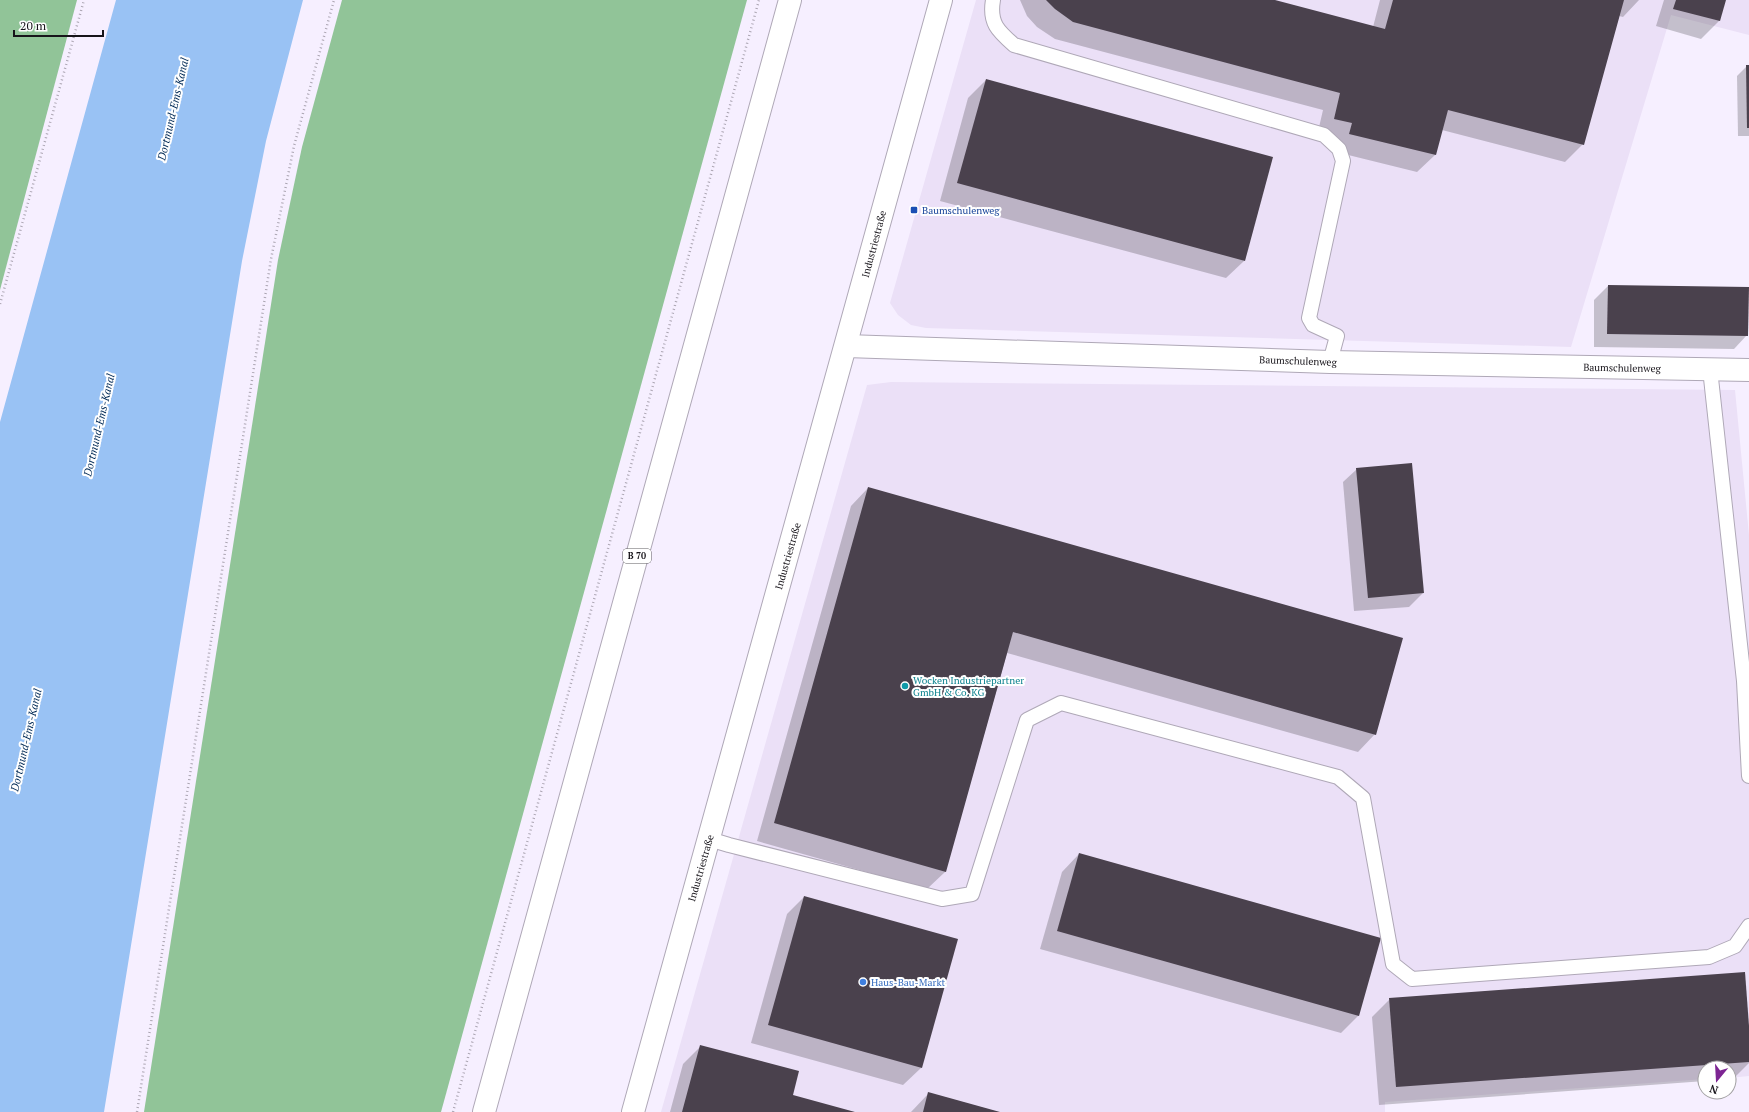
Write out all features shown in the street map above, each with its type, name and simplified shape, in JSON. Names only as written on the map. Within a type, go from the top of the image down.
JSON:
[{"type":"street","name":"B 70","points":[[484,1112],[790,0]]},
{"type":"street","name":"Industriestraße","points":[[633,1112],[941,0]]},
{"type":"street","name":"Baumschulenweg","points":[[846,346],[1330,362],[1749,370]]},
{"type":"lane","points":[[993,0],[991,10],[997,30],[1014,45],[1324,136],[1339,149],[1343,161],[1309,318],[1313,325],[1337,336],[1330,362]]},
{"type":"lane","points":[[1710,370],[1744,681],[1749,776]]},
{"type":"lane","points":[[709,839],[942,899],[972,894],[1027,720],[1061,703],[1338,777],[1363,798],[1393,964],[1412,979],[1709,957],[1735,946],[1749,926]]},
{"type":"path","points":[[0,304],[84,0]]},
{"type":"path","points":[[137,1112],[271,259],[294,146],[334,0]]},
{"type":"path","points":[[453,1112],[759,0]]},
{"type":"shaded area","points":[[976,0],[1749,0],[1749,35],[1671,15],[1571,347],[926,328],[911,325],[898,315],[890,303]]},
{"type":"shaded area","points":[[891,382],[1735,390],[1749,535],[1749,1076],[1737,1077],[1737,1060],[1697,1060],[1697,1080],[1385,1102],[1385,1112],[661,1112],[867,385]]},
{"type":"green space","points":[[0,0],[77,0],[0,290]]},
{"type":"green space","points":[[342,0],[747,0],[441,1112],[144,1112],[278,260],[302,147]]},
{"type":"water","name":"Dortmund-Ems-Kanal","points":[[116,0],[303,0],[266,141],[242,261],[104,1112],[0,1112],[0,422]]},
{"type":"building","points":[[1046,0],[1275,0],[1385,29],[1393,0],[1624,0],[1584,145],[1448,110],[1436,155],[1349,134],[1352,123],[1334,119],[1340,93],[1073,22],[1055,9]]},
{"type":"building","points":[[1676,0],[1726,0],[1720,21],[1673,9]]},
{"type":"building","points":[[1746,65],[1749,65],[1749,128],[1747,128]]},
{"type":"building","points":[[986,79],[1273,157],[1245,261],[957,183]]},
{"type":"building","points":[[1608,285],[1749,287],[1748,336],[1607,334]]},
{"type":"building","points":[[1412,463],[1424,593],[1368,598],[1356,468]]},
{"type":"building","name":"Wocken Industriepartner GmbH & Co. KG","points":[[868,487],[1403,638],[1376,735],[1013,632],[946,872],[774,823]]},
{"type":"building","points":[[1079,853],[1381,938],[1359,1016],[1057,931]]},
{"type":"building","name":"Haus-Bau-Markt","points":[[804,896],[958,939],[922,1068],[768,1025]]},
{"type":"building","points":[[1745,972],[1749,1026],[1749,1062],[1737,1063],[1737,1060],[1697,1060],[1697,1066],[1396,1087],[1389,998]]},
{"type":"building","points":[[700,1045],[799,1071],[793,1095],[855,1112],[682,1112]]},
{"type":"building","points":[[928,1092],[1000,1112],[923,1112]]},
{"type":"place","name":"Baumschulenweg","points":[[914,210]]},
{"type":"place","name":"Wocken Industriepartner GmbH & Co. KG","points":[[905,686]]},
{"type":"place","name":"Haus-Bau-Markt","points":[[863,982]]}]
